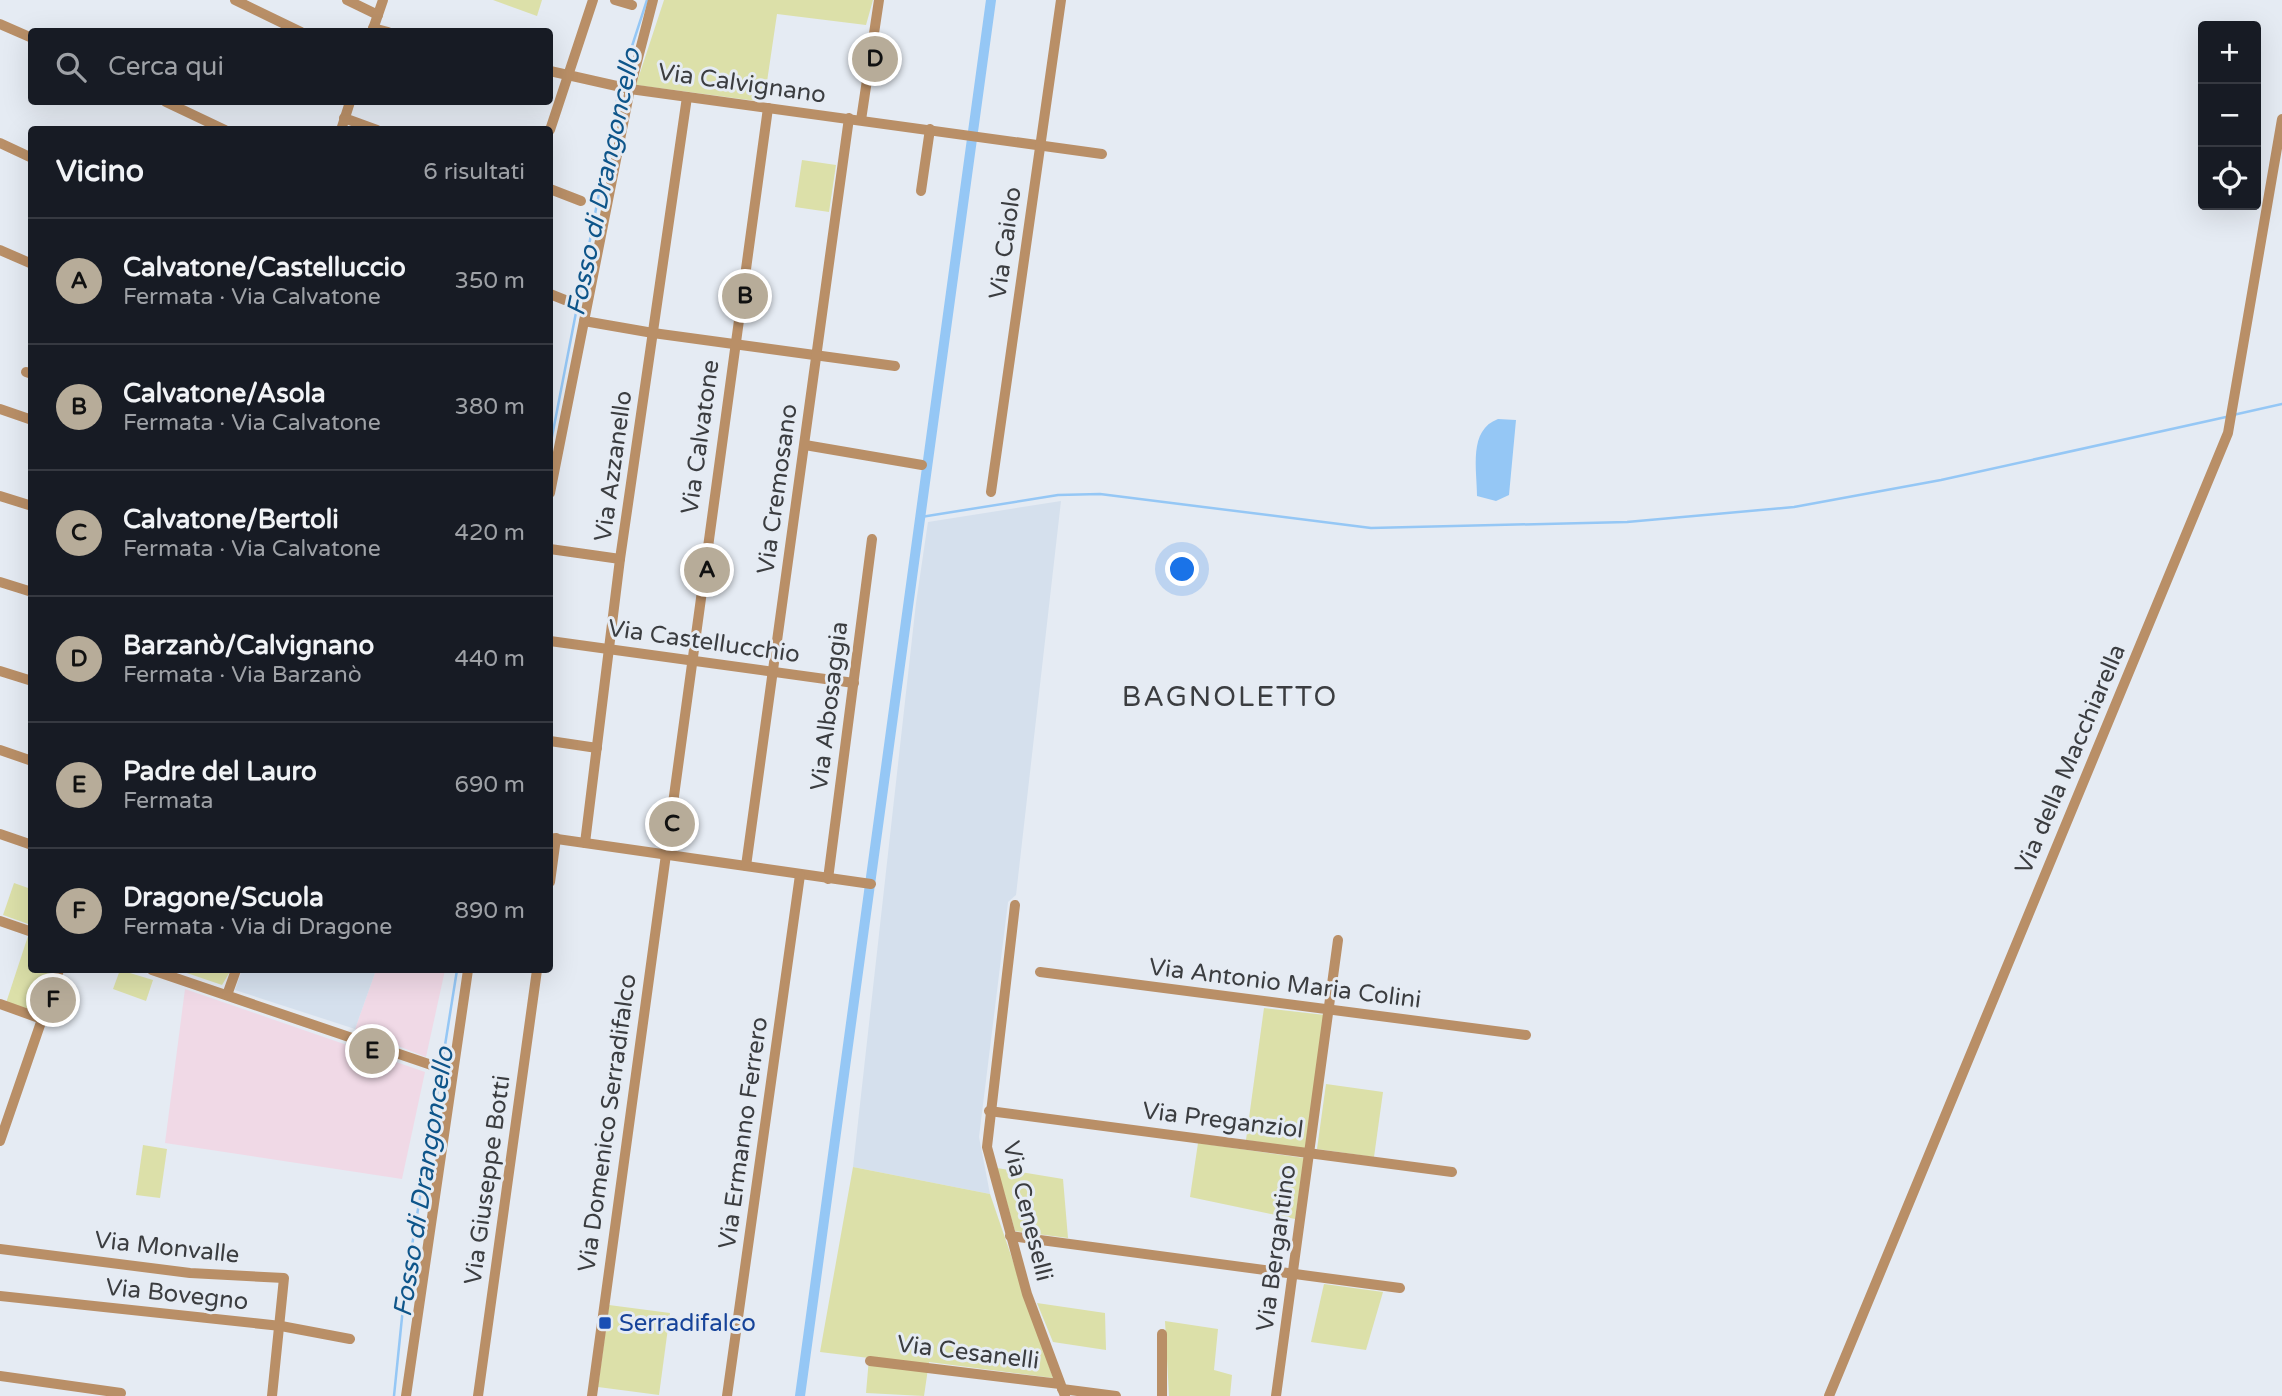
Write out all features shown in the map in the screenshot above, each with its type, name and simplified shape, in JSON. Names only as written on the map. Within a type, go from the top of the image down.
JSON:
[{"type":"street","points":[[235,0],[293,28]]},
{"type":"street","points":[[347,0],[378,15]]},
{"type":"street","points":[[374,28],[383,0]]},
{"type":"street","points":[[551,126],[593,0]]},
{"type":"street","points":[[615,0],[632,5]]},
{"type":"street","points":[[553,478],[630,89],[653,0]]},
{"type":"street","points":[[861,120],[879,0]]},
{"type":"street","name":"Via Caiolo","points":[[991,492],[1061,0]]},
{"type":"street","points":[[0,24],[28,36]]},
{"type":"street","name":"Via Calvignano","points":[[553,72],[630,89],[1102,154]]},
{"type":"street","name":"Via Azzanello","points":[[585,843],[621,559],[687,97]]},
{"type":"street","points":[[172,105],[217,126]]},
{"type":"street","points":[[342,126],[349,105]]},
{"type":"street","name":"Via Calvatone","points":[[664,855],[768,108]]},
{"type":"street","points":[[344,118],[366,126]]},
{"type":"street","name":"Via Cremosano","points":[[746,866],[849,118]]},
{"type":"street","name":"Via della Macchiarella","points":[[1829,1396],[2228,433],[2282,119]]},
{"type":"street","points":[[921,191],[930,130]]},
{"type":"street","points":[[0,143],[28,156]]},
{"type":"street","points":[[553,190],[581,201]]},
{"type":"street","points":[[0,250],[28,262]]},
{"type":"street","points":[[553,295],[565,300]]},
{"type":"street","points":[[584,321],[735,345],[895,366]]},
{"type":"street","points":[[0,409],[28,419]]},
{"type":"street","points":[[805,445],[922,465]]},
{"type":"street","points":[[0,496],[28,505]]},
{"type":"street","name":"Via Albosaggia","points":[[828,879],[872,539]]},
{"type":"street","points":[[553,549],[621,559]]},
{"type":"street","points":[[0,582],[28,591]]},
{"type":"street","name":"Via Castellucchio","points":[[553,641],[853,682]]},
{"type":"street","points":[[0,671],[28,680]]},
{"type":"street","points":[[553,741],[597,748]]},
{"type":"street","points":[[0,750],[28,760]]},
{"type":"street","points":[[0,834],[28,844]]},
{"type":"street","points":[[553,838],[871,884]]},
{"type":"street","name":"Via Domenico Serradifalco","points":[[592,1396],[664,855]]},
{"type":"street","name":"Via Ermanno Ferrero","points":[[727,1396],[800,875]]},
{"type":"street","name":"Via Ceneselli","points":[[1015,905],[989,1111],[989,1158],[1034,1316],[1062,1390]]},
{"type":"street","points":[[0,921],[28,931]]},
{"type":"street","name":"Via Bergantino","points":[[1276,1396],[1338,940]]},
{"type":"street","name":"Via Antonio Maria Colini","points":[[1040,972],[1526,1035]]},
{"type":"street","points":[[0,1141],[57,973]]},
{"type":"street","points":[[161,973],[452,1072]]},
{"type":"street","points":[[227,995],[235,973]]},
{"type":"street","points":[[406,1396],[468,973]]},
{"type":"street","name":"Via Giuseppe Botti","points":[[478,1396],[537,973]]},
{"type":"street","points":[[0,1004],[42,1018]]},
{"type":"street","name":"Via Preganziol","points":[[989,1111],[1452,1172]]},
{"type":"street","points":[[1010,1237],[1400,1288]]},
{"type":"street","name":"Via Monvalle","points":[[0,1248],[190,1273],[284,1279],[281,1326]]},
{"type":"street","name":"Via Bovegno","points":[[0,1296],[281,1326],[349,1339]]},
{"type":"street","points":[[272,1396],[281,1326]]},
{"type":"street","points":[[1162,1334],[1162,1396]]},
{"type":"street","name":"Via Cesanelli","points":[[870,1361],[1116,1396]]},
{"type":"street","points":[[0,1376],[121,1393]]},
{"type":"shaded area","points":[[1061,501],[1016,895],[1008,902],[979,1137],[990,1194],[853,1167],[916,603],[928,522]]},
{"type":"shaded area","points":[[241,973],[375,973],[355,1029],[235,990]]},
{"type":"shaded area","points":[[375,973],[444,973],[426,1057],[355,1029]]},
{"type":"shaded area","points":[[185,989],[425,1072],[402,1179],[165,1143]]},
{"type":"green space","points":[[493,0],[542,0],[537,16]]},
{"type":"green space","points":[[664,0],[873,0],[866,25],[777,14],[764,102],[636,85]]},
{"type":"green space","points":[[802,160],[836,165],[829,212],[795,207]]},
{"type":"green space","points":[[14,883],[28,888],[28,924],[3,915]]},
{"type":"green space","points":[[28,936],[28,973],[50,973],[35,1012],[6,1003]]},
{"type":"green space","points":[[119,973],[130,973],[153,980],[146,1001],[113,989]]},
{"type":"green space","points":[[187,973],[229,973],[222,985]]},
{"type":"green space","points":[[1264,1008],[1325,1015],[1305,1149],[1246,1140]]},
{"type":"green space","points":[[1326,1084],[1383,1092],[1374,1157],[1317,1149]]},
{"type":"green space","points":[[1198,1143],[1304,1158],[1295,1219],[1190,1197]]},
{"type":"green space","points":[[143,1145],[167,1149],[160,1198],[136,1195]]},
{"type":"green space","points":[[853,1167],[990,1194],[1053,1378],[929,1362],[924,1396],[866,1393],[869,1358],[820,1352]]},
{"type":"green space","points":[[997,1168],[1063,1179],[1068,1238],[1015,1231]]},
{"type":"green space","points":[[1324,1284],[1383,1292],[1366,1350],[1311,1342]]},
{"type":"green space","points":[[1037,1303],[1105,1313],[1106,1350],[1053,1342]]},
{"type":"green space","points":[[609,1305],[670,1313],[659,1395],[598,1387]]},
{"type":"green space","points":[[1165,1321],[1218,1329],[1214,1370],[1232,1375],[1230,1396],[1169,1396]]},
{"type":"water","points":[[1498,419],[1516,420],[1509,495],[1496,501],[1477,496],[1476,452],[1482,432],[1488,424]]},
{"type":"waterway","name":"Fosso di Drangoncello","points":[[620,83],[647,0]]},
{"type":"waterway","points":[[800,1396],[991,0]]},
{"type":"waterway","name":"Fosso di Drangoncello","points":[[553,431],[619,90]]},
{"type":"waterway","points":[[2233,415],[2282,404]]},
{"type":"waterway","points":[[921,517],[1058,495],[1100,494],[1371,528],[1627,522],[1794,507],[1941,480],[2226,417]]},
{"type":"waterway","name":"Fosso di Drangoncello","points":[[442,1064],[457,973]]},
{"type":"waterway","name":"Fosso di Drangoncello","points":[[394,1396],[405,1288],[441,1070]]},
{"type":"place","name":"Barzanò/Calvignano","points":[[875,59]]},
{"type":"place","name":"Calvatone/Asola","points":[[745,296]]},
{"type":"place","name":"Calvatone/Castelluccio","points":[[707,570]]},
{"type":"place","name":"Calvatone/Bertoli","points":[[672,824]]},
{"type":"place","name":"Dragone/Scuola","points":[[53,1000]]},
{"type":"place","name":"Padre del Lauro","points":[[372,1051]]},
{"type":"place","name":"Serradifalco","points":[[605,1323]]},
{"type":"district","name":"BAGNOLETTO","points":[[1230,696]]}]
